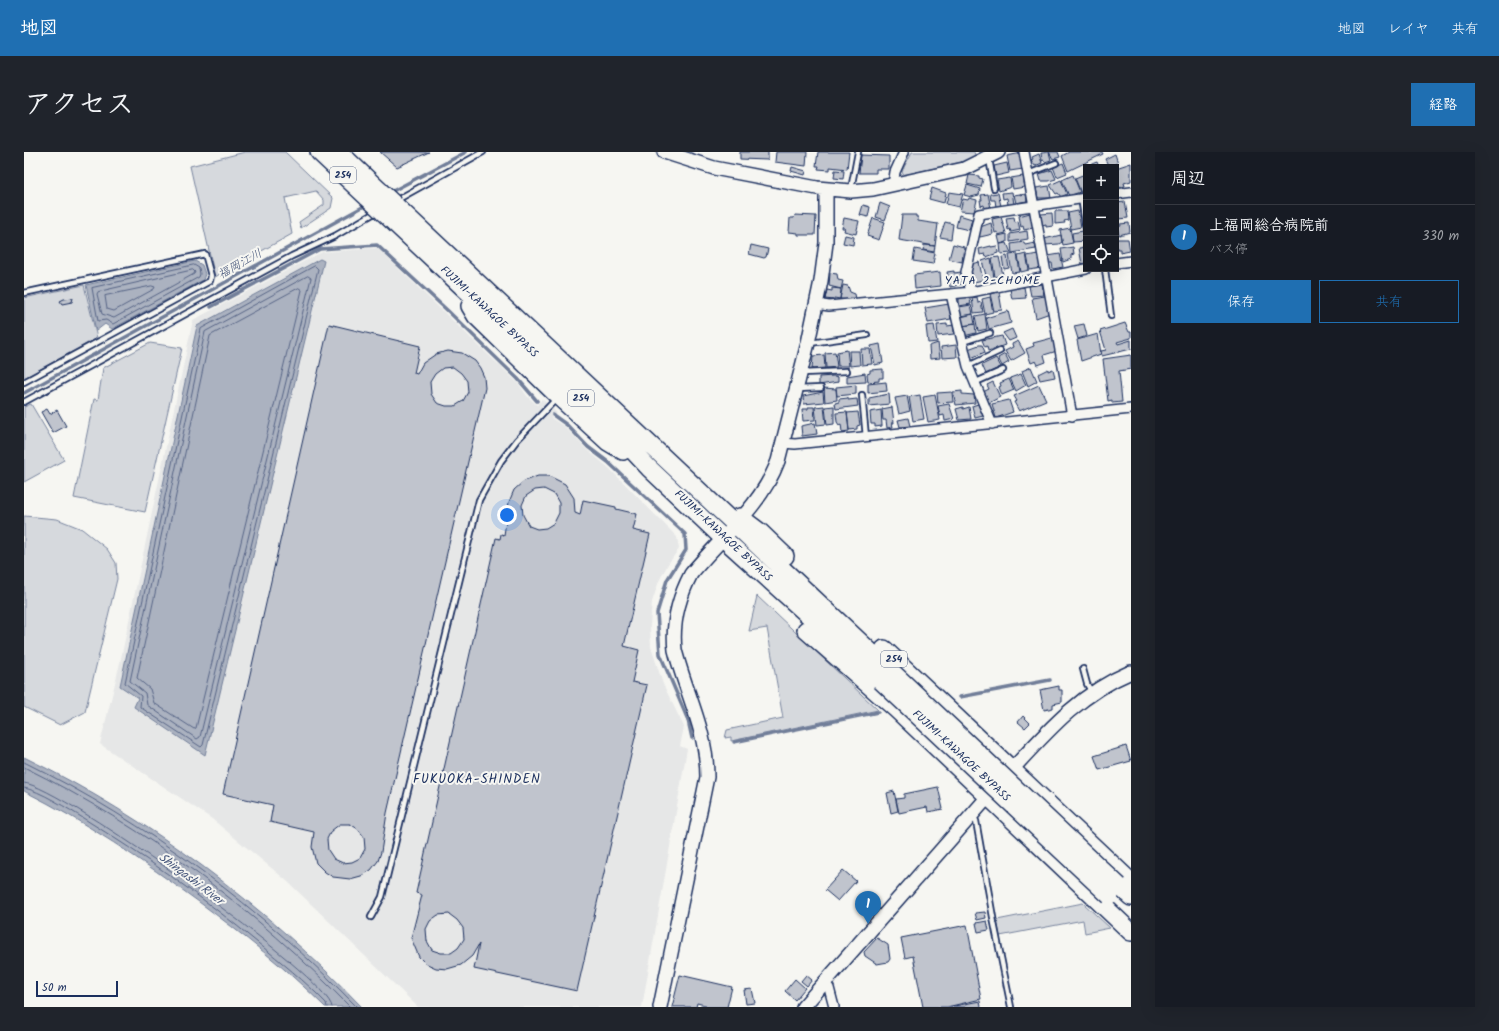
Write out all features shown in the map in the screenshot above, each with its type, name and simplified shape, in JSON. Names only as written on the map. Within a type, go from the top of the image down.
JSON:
[{"type":"highway","name":"FUJIMI-KAWAGOE BYPASS","points":[[319,152],[374,195],[650,444],[671,454],[885,675],[1123,890],[1131,916]]},
{"type":"highway","name":"FUJIMI-KAWAGOE BYPASS","points":[[339,152],[374,195]]},
{"type":"highway","name":"FUJIMI-KAWAGOE BYPASS","points":[[389,209],[448,274],[603,419],[648,468],[823,630],[885,675]]},
{"type":"highway","points":[[448,274],[476,316],[558,396],[608,442],[648,468]]},
{"type":"highway","name":"254","points":[[738,522],[760,532],[1012,770],[1123,890]]},
{"type":"highway","name":"254","points":[[776,586],[787,612],[875,692],[896,709],[1131,932]]},
{"type":"street","points":[[664,152],[714,168],[826,189],[851,191],[874,189],[964,169],[986,155]]},
{"type":"street","points":[[893,185],[895,172],[904,152]]},
{"type":"street","points":[[1024,152],[1072,416]]},
{"type":"street","points":[[660,1007],[707,777],[707,758],[703,736],[678,661],[674,640],[674,626],[681,600],[692,574],[757,501],[772,478],[783,443],[808,343],[822,276],[826,243],[826,189]]},
{"type":"street","points":[[1119,194],[1131,192]]},
{"type":"street","points":[[971,292],[966,272],[979,214],[1083,198]]},
{"type":"street","points":[[1119,263],[1131,261]]},
{"type":"street","points":[[816,304],[830,306],[971,292],[1083,270]]},
{"type":"street","points":[[952,294],[968,366],[992,424]]},
{"type":"street","points":[[783,443],[795,444],[1131,409]]},
{"type":"street","points":[[803,1007],[987,797],[1058,719],[1092,692],[1131,672]]},
{"type":"street","points":[[824,983],[829,988],[834,1007]]},
{"type":"lane","points":[[24,402],[292,256],[335,236],[483,152]]},
{"type":"lane","points":[[851,191],[858,152]]},
{"type":"lane","points":[[986,155],[994,188]]},
{"type":"lane","points":[[1028,174],[1056,163]]},
{"type":"lane","points":[[24,293],[205,254],[211,276],[210,281],[24,382]]},
{"type":"lane","points":[[1105,272],[1111,316]]},
{"type":"lane","points":[[962,342],[990,333]]},
{"type":"lane","points":[[808,343],[867,335]]},
{"type":"lane","points":[[968,366],[1000,351]]},
{"type":"lane","points":[[800,373],[847,370]]},
{"type":"lane","points":[[974,383],[1003,370]]},
{"type":"lane","points":[[796,389],[821,388]]},
{"type":"lane","points":[[862,395],[866,437]]},
{"type":"lane","points":[[371,917],[382,897],[479,500],[501,461],[558,396]]},
{"type":"lane","points":[[1083,669],[1086,684],[1092,692]]},
{"type":"lane","points":[[972,815],[976,821],[1011,1007]]},
{"type":"shaded area","points":[[245,152],[285,152],[333,198],[331,208],[301,228],[299,222],[324,205],[324,200],[316,191],[285,198],[292,234],[215,277],[190,166]]},
{"type":"shaded area","points":[[912,152],[974,152],[975,155],[970,160],[904,175],[902,171]]},
{"type":"shaded area","points":[[377,248],[518,383],[527,396],[537,405],[542,399],[557,413],[551,418],[565,427],[586,449],[609,468],[677,537],[679,549],[668,564],[659,581],[652,602],[650,626],[651,647],[663,684],[684,727],[680,746],[687,749],[642,1007],[418,1007],[287,881],[212,819],[100,744],[120,663],[193,320],[322,252]]},
{"type":"shaded area","points":[[84,285],[97,338],[24,378],[24,298]]},
{"type":"shaded area","points":[[150,343],[182,348],[145,512],[74,498],[94,399],[98,400],[103,368]]},
{"type":"shaded area","points":[[31,404],[64,460],[24,482],[24,407]]},
{"type":"shaded area","points":[[24,516],[57,519],[82,529],[107,549],[116,563],[117,579],[85,712],[60,725],[24,707]]},
{"type":"shaded area","points":[[757,596],[878,710],[731,741],[731,737],[725,738],[727,730],[783,718],[767,628],[749,631]]},
{"type":"shaded area","points":[[1083,903],[1110,928],[1085,933],[1083,920],[1000,936],[997,920]]},
{"type":"water","points":[[320,259],[324,261],[205,755],[134,707],[138,698],[120,686],[197,326]]},
{"type":"water","points":[[195,261],[202,265],[205,274],[203,280],[112,329],[105,324],[96,331],[86,285]]},
{"type":"water","name":"Shingashi River","points":[[24,757],[71,781],[117,808],[204,867],[286,934],[362,1007],[325,1007],[264,952],[199,902],[92,829],[24,791]]},
{"type":"building","points":[[380,152],[429,152],[397,167]]},
{"type":"building","points":[[740,152],[768,152],[768,160],[740,159]]},
{"type":"building","points":[[776,152],[807,152],[806,166],[775,162]]},
{"type":"building","points":[[818,152],[849,152],[847,169],[830,167],[830,170],[818,169],[819,166],[816,166]]},
{"type":"building","points":[[1049,152],[1051,160],[1045,162],[1044,160],[1042,161],[1041,153]]},
{"type":"building","points":[[1049,152],[1058,152],[1060,157],[1053,159]]},
{"type":"building","points":[[1069,152],[1102,152],[1103,154],[1068,171],[1062,156]]},
{"type":"building","points":[[1021,153],[1023,169],[1010,171],[1007,156]]},
{"type":"building","points":[[1039,154],[1042,163],[1035,166],[1031,160],[1033,159],[1032,157]]},
{"type":"building","points":[[1115,154],[1118,163],[1108,164],[1105,159]]},
{"type":"building","points":[[861,155],[889,156],[889,169],[876,169],[876,173],[859,173]]},
{"type":"building","points":[[1007,163],[1009,173],[996,176],[994,166]]},
{"type":"building","points":[[1063,163],[1067,173],[1057,177],[1053,167]]},
{"type":"building","points":[[1131,163],[1131,181],[1124,183],[1125,186],[1119,188],[1119,167]]},
{"type":"building","points":[[792,167],[806,171],[805,175],[791,171]]},
{"type":"building","points":[[835,170],[844,171],[843,179],[834,178]]},
{"type":"building","points":[[1052,170],[1056,179],[1041,181],[1039,174]]},
{"type":"building","points":[[969,175],[979,176],[979,178],[983,179],[981,187],[967,184]]},
{"type":"building","points":[[1073,175],[1080,192],[1069,196],[1062,180]]},
{"type":"building","points":[[1083,175],[1083,192],[1081,193],[1075,178]]},
{"type":"building","points":[[1023,176],[1025,187],[1013,189],[1011,178]]},
{"type":"building","points":[[1010,178],[1011,187],[999,191],[997,180]]},
{"type":"building","points":[[1061,180],[1067,194],[1061,197],[1058,193],[1056,194],[1050,185]]},
{"type":"building","points":[[967,185],[980,189],[979,195],[971,197],[964,195]]},
{"type":"building","points":[[1049,186],[1051,198],[1038,198],[1036,188]]},
{"type":"building","points":[[932,188],[946,193],[944,203],[929,199]]},
{"type":"building","points":[[949,192],[963,194],[959,207],[946,204]]},
{"type":"building","points":[[1012,192],[1014,204],[1008,205],[1007,198],[1003,199],[1002,193]]},
{"type":"building","points":[[998,193],[1001,206],[996,207],[995,200],[991,200],[990,194]]},
{"type":"building","points":[[988,194],[991,208],[985,210],[984,205],[981,206],[980,200],[982,200],[981,195]]},
{"type":"building","points":[[1026,194],[1027,201],[1016,203],[1014,195]]},
{"type":"building","points":[[969,198],[977,200],[974,212],[960,211],[963,199],[968,200]]},
{"type":"building","points":[[1125,202],[1128,218],[1119,219],[1119,203]]},
{"type":"building","points":[[880,203],[890,207],[885,220],[876,217]]},
{"type":"building","points":[[863,205],[870,207],[868,217],[860,215]]},
{"type":"building","points":[[1055,211],[1067,211],[1068,220],[1064,221],[1065,223],[1055,224]]},
{"type":"building","points":[[1078,211],[1081,227],[1071,229],[1068,213]]},
{"type":"building","points":[[1030,213],[1033,228],[1024,230],[1023,226],[1021,227],[1019,216]]},
{"type":"building","points":[[1052,213],[1053,226],[1046,227],[1046,224],[1042,225],[1041,214]]},
{"type":"building","points":[[795,215],[816,216],[815,235],[798,235],[798,233],[789,232],[790,218],[794,218]]},
{"type":"building","points":[[902,215],[916,215],[916,217],[918,217],[918,221],[938,224],[935,246],[899,240]]},
{"type":"building","points":[[959,215],[972,219],[969,230],[956,227]]},
{"type":"building","points":[[1001,217],[1006,233],[998,235],[997,232],[995,233],[992,219]]},
{"type":"building","points":[[1014,217],[1015,222],[1018,221],[1020,230],[1011,232],[1010,229],[1008,230],[1006,218]]},
{"type":"building","points":[[844,218],[859,221],[856,234],[844,231],[845,228],[842,228]]},
{"type":"building","points":[[873,218],[885,222],[879,240],[867,236]]},
{"type":"building","points":[[945,222],[953,224],[951,239],[940,237]]},
{"type":"building","points":[[991,223],[993,234],[980,237],[978,231],[980,227]]},
{"type":"building","points":[[1129,223],[1130,232],[1119,235],[1120,224]]},
{"type":"building","points":[[1070,228],[1073,243],[1063,245],[1060,230]]},
{"type":"building","points":[[1027,231],[1028,239],[1010,242],[1010,234]]},
{"type":"building","points":[[1083,231],[1083,241],[1073,242],[1072,233]]},
{"type":"building","points":[[1007,234],[1007,242],[1000,244],[998,236]]},
{"type":"building","points":[[845,235],[854,237],[853,245],[843,243]]},
{"type":"building","points":[[1061,235],[1062,242],[1059,244],[1045,245],[1044,239]]},
{"type":"building","points":[[1119,239],[1128,239],[1130,251],[1120,253]]},
{"type":"building","points":[[1024,242],[1025,245],[1035,243],[1036,249],[1012,253],[1011,244]]},
{"type":"building","points":[[1007,243],[1011,253],[1001,254],[1000,244]]},
{"type":"building","points":[[953,244],[964,247],[962,262],[949,259]]},
{"type":"building","points":[[751,245],[768,249],[766,257],[764,258],[749,254]]},
{"type":"building","points":[[924,245],[935,246],[934,252],[923,250]]},
{"type":"building","points":[[997,246],[998,253],[986,257],[985,254],[980,255],[979,249]]},
{"type":"building","points":[[1073,247],[1074,254],[1071,255],[1071,259],[1063,262],[1061,249]]},
{"type":"building","points":[[1083,247],[1082,264],[1079,248]]},
{"type":"building","points":[[915,249],[935,253],[933,264],[913,261]]},
{"type":"building","points":[[1017,254],[1020,272],[1012,273],[1009,255]]},
{"type":"building","points":[[1026,254],[1029,270],[1021,272],[1018,256]]},
{"type":"building","points":[[1038,254],[1041,268],[1030,270],[1027,256]]},
{"type":"building","points":[[1060,254],[1063,267],[1053,269],[1052,263],[1049,263],[1048,256]]},
{"type":"building","points":[[1007,256],[1009,268],[1004,269],[1002,257]]},
{"type":"building","points":[[999,257],[1003,275],[995,277],[992,258]]},
{"type":"building","points":[[991,258],[994,278],[987,279],[982,261]]},
{"type":"building","points":[[979,262],[983,280],[974,282],[970,265]]},
{"type":"building","points":[[954,271],[954,273],[961,272],[963,281],[961,281],[962,284],[950,287],[947,272]]},
{"type":"building","points":[[940,272],[941,286],[915,289],[914,275]]},
{"type":"building","points":[[830,273],[837,274],[838,280],[843,281],[841,289],[829,286]]},
{"type":"building","points":[[1042,284],[1044,295],[1031,296],[1029,286]]},
{"type":"building","points":[[843,285],[848,286],[850,292],[855,294],[856,299],[840,299]]},
{"type":"building","points":[[1024,287],[1026,298],[1012,299],[1010,289]]},
{"type":"building","points":[[832,288],[841,289],[840,299],[825,299],[827,290],[832,291]]},
{"type":"building","points":[[999,292],[1002,310],[994,311],[990,294]]},
{"type":"building","points":[[969,295],[971,304],[959,306],[959,297]]},
{"type":"building","points":[[977,297],[978,303],[981,302],[983,312],[974,313],[972,298]]},
{"type":"building","points":[[990,297],[993,312],[985,314],[982,299]]},
{"type":"building","points":[[1047,297],[1050,313],[1036,318],[1032,298]]},
{"type":"building","points":[[73,298],[72,302],[62,304],[60,301],[64,299]]},
{"type":"building","points":[[949,304],[951,319],[928,323],[925,308]]},
{"type":"building","points":[[971,305],[973,314],[961,316],[959,307]]},
{"type":"building","points":[[1008,311],[1011,323],[989,329],[986,318]]},
{"type":"building","points":[[973,314],[975,324],[962,326],[961,317]]},
{"type":"building","points":[[985,314],[987,329],[978,331],[975,316]]},
{"type":"building","points":[[1125,323],[1129,332],[1131,332],[1131,338],[1117,342],[1118,344],[1131,340],[1131,349],[1102,356],[1101,351],[1106,350],[1100,331]]},
{"type":"building","points":[[329,324],[420,346],[414,373],[417,374],[423,363],[436,354],[448,351],[462,353],[475,361],[480,368],[484,377],[485,388],[387,813],[381,852],[378,861],[371,870],[361,876],[350,879],[333,877],[325,872],[316,863],[312,847],[314,832],[270,822],[273,805],[223,794]],"holes":[[[453,367],[461,373],[467,381],[468,392],[463,401],[455,406],[446,406],[437,403],[431,394],[430,382],[435,374],[443,368]],[[340,824],[350,824],[358,829],[364,837],[365,849],[360,858],[352,862],[343,863],[334,859],[328,850],[327,839],[331,831]]]},
{"type":"building","points":[[947,324],[947,326],[954,325],[954,334],[938,336],[937,325]]},
{"type":"building","points":[[975,324],[976,333],[964,336],[963,326]]},
{"type":"building","points":[[1084,324],[1087,336],[1078,339],[1074,326]]},
{"type":"building","points":[[934,325],[937,342],[928,343],[926,326]]},
{"type":"building","points":[[1012,329],[1016,338],[1009,341],[1003,333]]},
{"type":"building","points":[[1098,334],[1101,354],[1081,361],[1077,340]]},
{"type":"building","points":[[1002,336],[1005,345],[988,351],[987,346],[985,347],[982,340]]},
{"type":"building","points":[[1052,338],[1057,351],[1044,355],[1046,362],[1038,365],[1036,361],[1031,363],[1026,349],[1034,346],[1033,343]]},
{"type":"building","points":[[1018,341],[1025,353],[1011,361],[1005,351],[1013,347],[1012,344]]},
{"type":"building","points":[[938,343],[940,358],[930,359],[929,346]]},
{"type":"building","points":[[880,344],[883,363],[875,365],[871,346]]},
{"type":"building","points":[[956,345],[957,357],[942,358],[941,347]]},
{"type":"building","points":[[982,345],[985,352],[971,358],[968,349]]},
{"type":"building","points":[[861,349],[870,349],[872,364],[862,365]]},
{"type":"building","points":[[847,350],[849,366],[838,366],[837,352]]},
{"type":"building","points":[[849,351],[859,351],[860,365],[850,366]]},
{"type":"building","points":[[835,352],[837,367],[826,368],[825,353]]},
{"type":"building","points":[[1005,354],[1009,362],[1002,366],[998,358]]},
{"type":"building","points":[[824,355],[825,368],[812,369],[813,356]]},
{"type":"building","points":[[1131,355],[1131,369],[1119,371],[1122,402],[1112,403],[1112,400],[1108,401],[1103,359]]},
{"type":"building","points":[[996,358],[1001,367],[986,374],[982,365]]},
{"type":"building","points":[[1031,367],[1037,381],[1028,386],[1022,371]]},
{"type":"building","points":[[883,369],[883,378],[879,378],[879,381],[868,382],[867,374],[870,373],[870,370]]},
{"type":"building","points":[[1048,369],[1048,371],[1053,369],[1055,377],[1040,380],[1038,374]]},
{"type":"building","points":[[865,373],[866,382],[847,383],[847,376]]},
{"type":"building","points":[[1021,374],[1026,385],[1016,391],[1010,378]]},
{"type":"building","points":[[819,377],[838,377],[838,382],[819,385]]},
{"type":"building","points":[[1009,379],[1014,390],[1002,395],[999,387],[1001,386],[1000,383]]},
{"type":"building","points":[[886,382],[887,391],[868,393],[868,384]]},
{"type":"building","points":[[993,382],[1000,397],[989,403],[983,392],[989,389],[987,385]]},
{"type":"building","points":[[856,385],[856,394],[837,396],[836,387]]},
{"type":"building","points":[[1039,385],[1046,400],[1019,411],[1014,402],[1017,401],[1014,396]]},
{"type":"building","points":[[824,388],[836,389],[837,400],[825,402]]},
{"type":"building","points":[[962,391],[962,394],[974,395],[975,403],[956,405],[953,392]]},
{"type":"building","points":[[823,392],[824,402],[804,404],[803,396]]},
{"type":"building","points":[[952,392],[953,402],[938,403],[937,393]]},
{"type":"building","points":[[889,394],[890,404],[869,406],[869,398]]},
{"type":"building","points":[[920,395],[924,419],[913,421],[909,397]]},
{"type":"building","points":[[935,395],[940,420],[928,422],[923,397]]},
{"type":"building","points":[[907,396],[910,411],[899,414],[895,398]]},
{"type":"building","points":[[848,398],[848,400],[857,399],[858,406],[836,409],[835,403],[839,402],[839,399]]},
{"type":"building","points":[[1009,400],[1013,412],[996,418],[992,404]]},
{"type":"building","points":[[949,404],[954,419],[945,421],[944,415],[940,416],[938,406]]},
{"type":"building","points":[[978,404],[983,416],[975,418],[972,406]]},
{"type":"building","points":[[824,406],[826,424],[817,425],[815,407]]},
{"type":"building","points":[[834,406],[834,424],[827,425],[825,407]]},
{"type":"building","points":[[808,407],[814,407],[815,420],[803,421],[802,409],[808,409]]},
{"type":"building","points":[[892,407],[894,423],[892,423],[893,427],[887,428],[886,420],[883,420],[882,409]]},
{"type":"building","points":[[963,407],[963,409],[969,407],[971,419],[959,420],[956,409]]},
{"type":"building","points":[[47,409],[50,414],[57,410],[66,426],[53,433],[41,412]]},
{"type":"building","points":[[881,410],[882,426],[875,427],[875,424],[871,424],[870,412]]},
{"type":"building","points":[[847,412],[849,431],[842,432],[841,424],[839,425],[837,422],[836,413]]},
{"type":"building","points":[[858,412],[860,425],[857,426],[857,429],[849,430],[847,413]]},
{"type":"building","points":[[908,418],[910,426],[900,427],[898,420]]},
{"type":"building","points":[[815,423],[817,434],[802,436],[801,426]]},
{"type":"building","points":[[538,476],[549,476],[565,484],[574,498],[575,513],[580,515],[583,500],[616,507],[616,509],[637,514],[633,530],[650,534],[624,646],[639,650],[632,682],[647,685],[577,991],[474,969],[479,944],[472,956],[461,965],[447,969],[436,968],[425,963],[419,957],[411,938],[422,895],[416,893],[496,538],[500,539],[501,534],[504,535],[509,502],[514,490],[524,481]],"holes":[[[544,489],[554,494],[559,503],[559,513],[554,523],[546,528],[537,529],[529,526],[523,515],[522,505],[526,496],[535,490]],[[449,914],[457,920],[463,928],[464,939],[458,948],[451,953],[441,953],[432,950],[427,941],[426,929],[430,921],[438,915]]]},
{"type":"building","points":[[1059,686],[1059,690],[1062,690],[1062,702],[1053,704],[1053,708],[1044,710],[1040,690]]},
{"type":"building","points":[[1023,716],[1030,723],[1025,728],[1018,722]]},
{"type":"building","points":[[1126,746],[1131,761],[1099,770],[1094,756]]},
{"type":"building","points":[[938,787],[943,809],[928,812],[927,807],[899,813],[896,799],[904,798],[904,794]]},
{"type":"building","points":[[894,791],[898,811],[891,813],[887,793]]},
{"type":"building","points":[[843,870],[856,881],[838,901],[825,890]]},
{"type":"building","points":[[985,912],[986,918],[977,920],[975,913]]},
{"type":"building","points":[[987,921],[989,930],[978,932],[976,923]]},
{"type":"building","points":[[967,925],[981,999],[947,1007],[923,1007],[913,956],[905,958],[901,938]]},
{"type":"building","points":[[877,938],[888,945],[890,959],[888,962],[877,964],[865,956],[864,952]]},
{"type":"building","points":[[680,975],[732,987],[727,1007],[705,1007],[705,1005],[697,1003],[696,1007],[672,1007]]},
{"type":"building","points":[[806,975],[812,980],[807,986],[801,981]]},
{"type":"building","points":[[795,979],[805,988],[795,1000],[785,991]]},
{"type":"building","points":[[752,989],[755,1003],[746,1004],[744,990]]},
{"type":"building","points":[[980,1001],[981,1007],[949,1007]]},
{"type":"waterway","name":"福岡江川","points":[[389,193],[466,152]]},
{"type":"waterway","name":"福岡江川","points":[[24,393],[368,204]]},
{"type":"waterway","points":[[211,307],[320,249],[377,245],[518,379],[537,401]]},
{"type":"waterway","points":[[553,415],[567,425],[588,447],[608,462],[685,534],[686,550],[667,580],[657,613],[660,654],[688,720],[692,738]]},
{"type":"waterway","points":[[960,697],[1050,680]]},
{"type":"waterway","points":[[734,742],[878,712]]},
{"type":"place","name":"上福岡総合病院前","points":[[868,924]]},
{"type":"district","name":"YATA 2-CHOME","points":[[993,280]]},
{"type":"district","name":"FUKUOKA-SHINDEN","points":[[477,779]]}]
